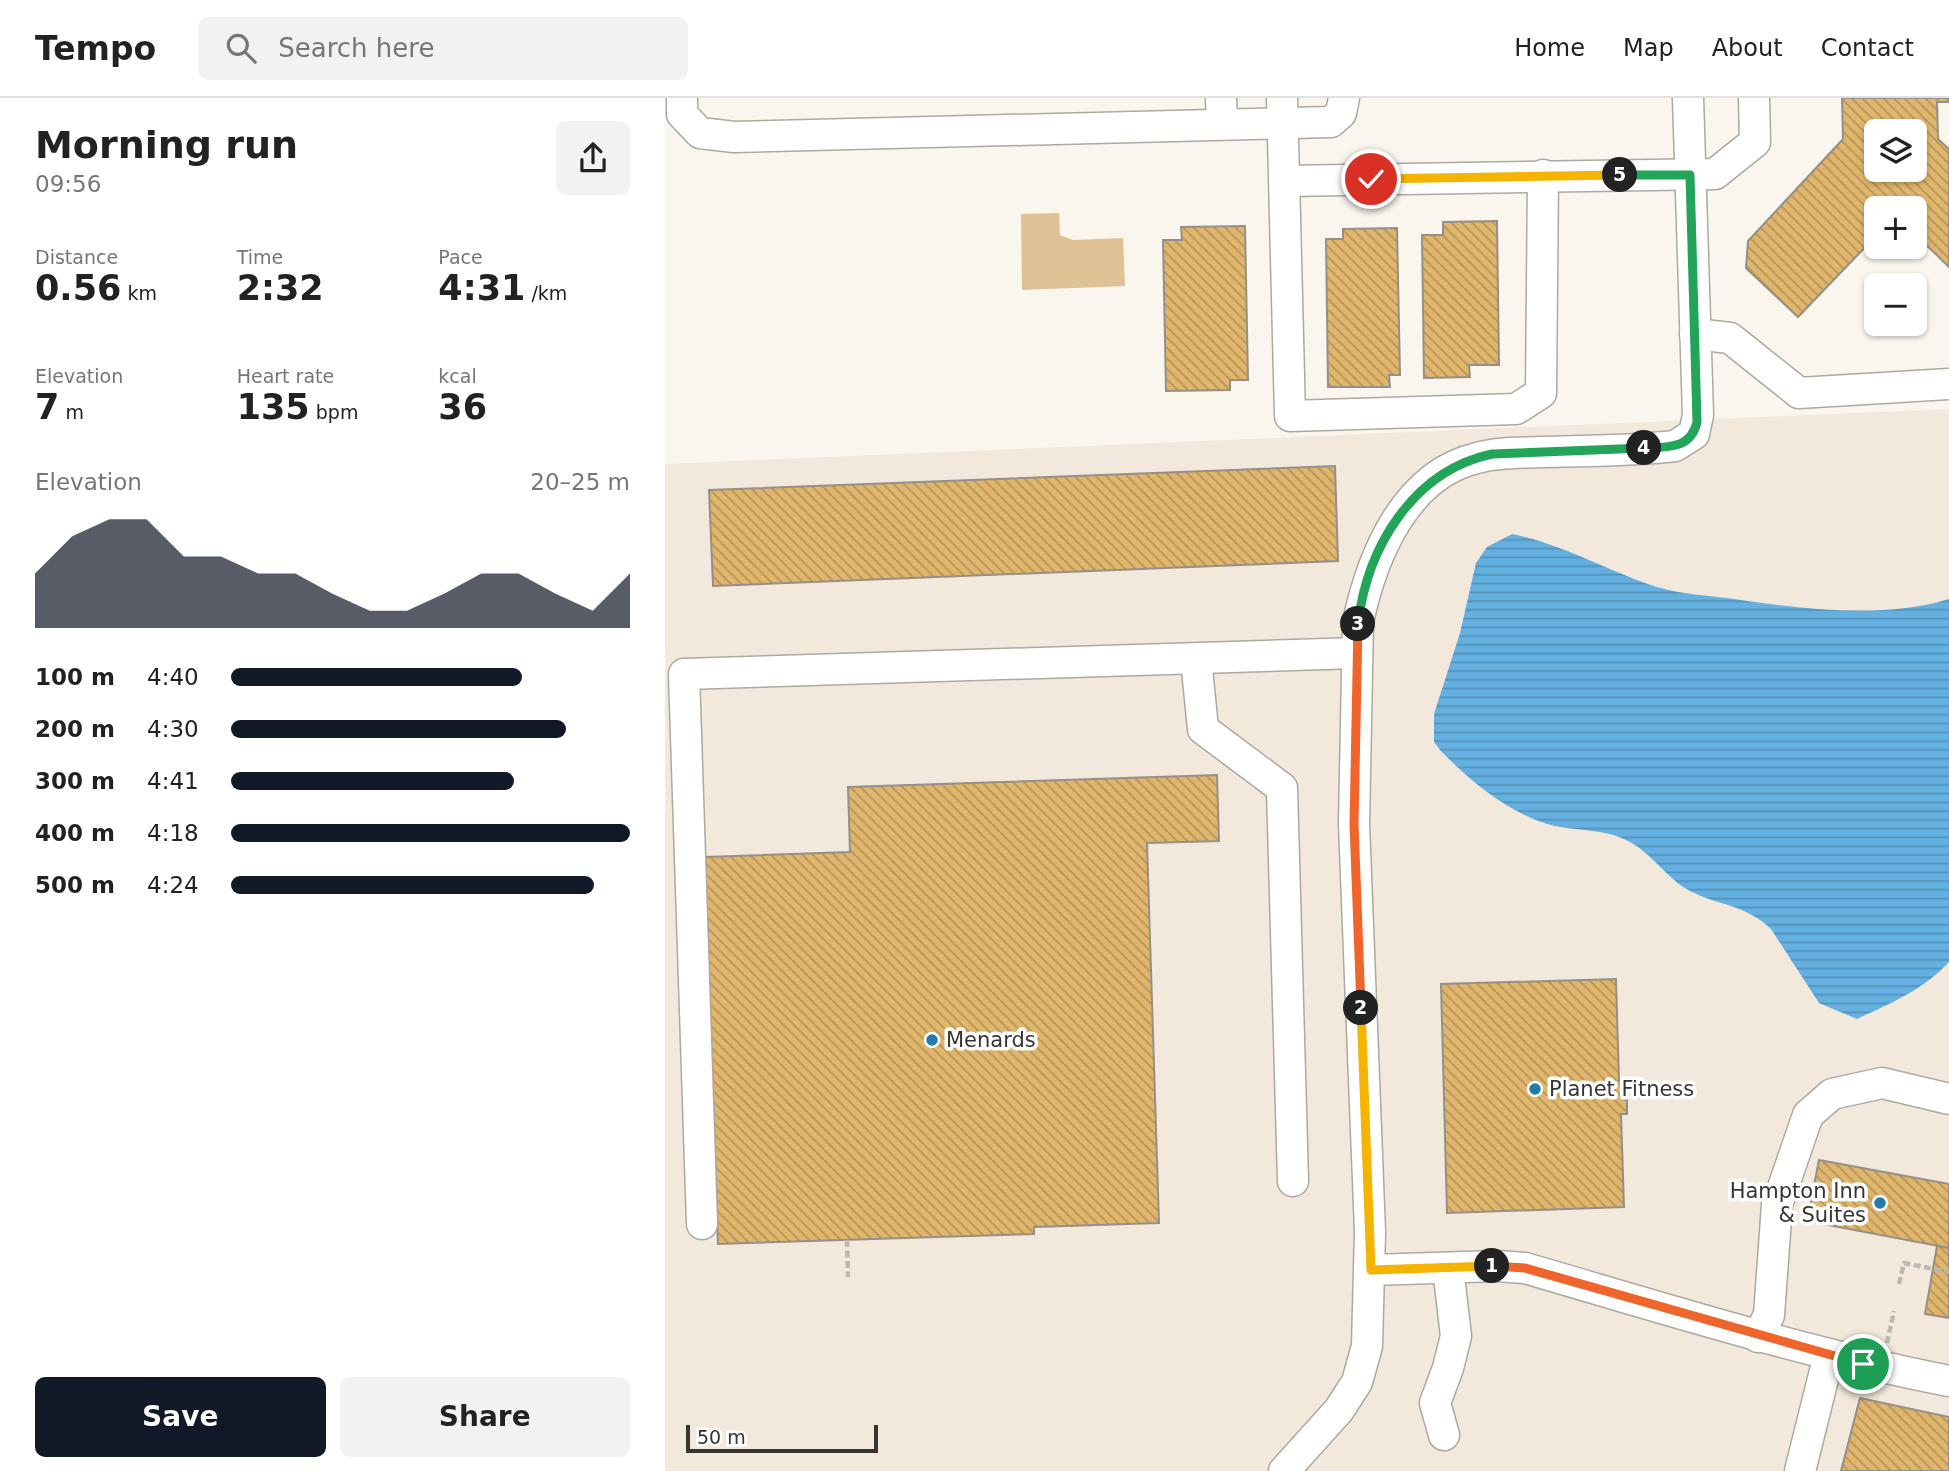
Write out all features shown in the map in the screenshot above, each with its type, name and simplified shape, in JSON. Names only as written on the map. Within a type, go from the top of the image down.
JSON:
[{"type":"street","points":[[682,98],[682,114],[701,133],[734,137],[1166,112],[1283,110],[1331,122],[1341,113],[1344,98]]},
{"type":"street","points":[[1284,1471],[1339,1410],[1357,1382],[1367,1346],[1371,1270],[1354,824],[1358,622],[1370,578],[1395,523],[1425,485],[1457,465],[1492,454],[1682,444],[1694,434],[1697,422],[1688,98]]},
{"type":"street","points":[[1285,181],[1715,174],[1755,142],[1758,103]]},
{"type":"street","points":[[1283,110],[1290,416],[1516,409],[1541,393],[1543,175]]},
{"type":"street","points":[[1695,334],[1730,338],[1799,393],[1949,384]]},
{"type":"street","points":[[702,1224],[684,674],[1357,653]]},
{"type":"street","points":[[1196,659],[1203,729],[1282,788],[1293,1181]]},
{"type":"street","points":[[1758,1336],[1769,1315],[1777,1205],[1808,1115],[1832,1094],[1882,1083],[1949,1099]]},
{"type":"street","points":[[1444,1434],[1434,1403],[1448,1368],[1456,1336],[1448,1268]]},
{"type":"street","points":[[1371,1270],[1525,1268],[1829,1355],[1949,1381]]},
{"type":"street","points":[[1800,1471],[1829,1355]]},
{"type":"path","points":[[1635,1097],[1672,1095]]},
{"type":"path","points":[[847,1240],[848,1277]]},
{"type":"path","points":[[1899,1284],[1904,1263],[1949,1272]]},
{"type":"path","points":[[1886,1347],[1894,1311]]},
{"type":"shaded area","points":[[1059,213],[1060,235],[1073,240],[1123,238],[1125,286],[1022,290],[1021,214]]},
{"type":"shaded area","points":[[1949,409],[1949,1471],[665,1471],[665,464]]},
{"type":"water","points":[[1512,534],[1549,544],[1639,581],[1683,593],[1809,608],[1867,611],[1949,599],[1949,962],[1939,972],[1917,988],[1857,1019],[1819,1003],[1771,929],[1761,921],[1742,910],[1690,891],[1674,880],[1645,852],[1628,841],[1601,832],[1555,826],[1523,814],[1479,786],[1441,751],[1434,742],[1434,714],[1460,633],[1476,563],[1487,547]]},
{"type":"building","points":[[1842,98],[1949,98],[1949,102],[1937,102],[1938,139],[1949,149],[1949,267],[1927,246],[1927,196],[1864,196],[1864,248],[1798,317],[1746,268],[1748,241],[1843,139]]},
{"type":"building","points":[[1497,221],[1499,365],[1469,365],[1470,377],[1424,378],[1422,235],[1443,235],[1443,222]]},
{"type":"building","points":[[1245,226],[1248,380],[1230,380],[1230,390],[1166,391],[1163,240],[1182,240],[1181,227]]},
{"type":"building","points":[[1397,228],[1400,375],[1389,375],[1390,387],[1328,387],[1326,239],[1343,239],[1343,229]]},
{"type":"building","points":[[1335,466],[1338,561],[713,586],[709,490]]},
{"type":"building","name":"Menards","points":[[1217,775],[1219,841],[1147,843],[1159,1223],[1034,1227],[1034,1234],[718,1244],[705,857],[850,852],[848,787]]},
{"type":"building","name":"Planet Fitness","points":[[1616,979],[1619,1081],[1626,1081],[1627,1097],[1627,1114],[1621,1114],[1624,1207],[1447,1213],[1441,984]]},
{"type":"building","name":"Hampton Inn & Suites","points":[[1819,1160],[1949,1184],[1949,1248],[1807,1221]]},
{"type":"building","points":[[1937,1246],[1949,1248],[1949,1318],[1925,1314]]},
{"type":"building","points":[[1860,1398],[1949,1417],[1949,1471],[1841,1471]]},
{"type":"place","name":"Menards","points":[[932,1040]]},
{"type":"place","name":"Planet Fitness","points":[[1535,1089]]},
{"type":"place","name":"Hampton Inn & Suites","points":[[1880,1203]]},
{"type":"route","points":[[1371,179],[1690,175],[1698,415],[1694,434],[1686,442],[1675,446],[1492,454],[1457,465],[1425,485],[1403,510],[1387,538],[1370,578],[1358,622],[1354,824],[1371,1270],[1497,1266],[1525,1268],[1863,1364]]}]
